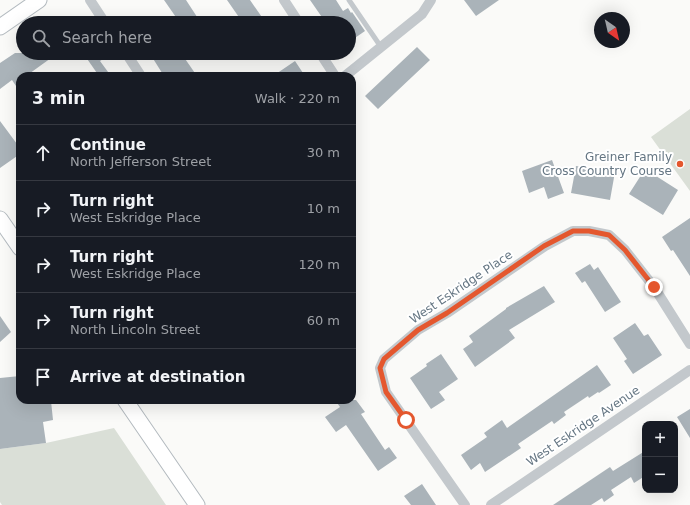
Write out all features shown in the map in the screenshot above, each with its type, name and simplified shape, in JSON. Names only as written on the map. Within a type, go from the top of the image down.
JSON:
[{"type":"main road","points":[[16,16],[40,0]]},
{"type":"main road","points":[[0,27],[16,16]]},
{"type":"main road","points":[[0,219],[16,242]]},
{"type":"main road","points":[[128,404],[197,505]]},
{"type":"street","points":[[90,0],[100,16]]},
{"type":"street","points":[[284,0],[294,16]]},
{"type":"street","points":[[350,72],[422,14],[431,0]]},
{"type":"street","points":[[131,60],[138,72]]},
{"type":"street","points":[[325,60],[333,72]]},
{"type":"street","name":"West Eskridge Place","points":[[465,505],[386,392],[382,379],[380,368],[384,359],[418,330],[447,313],[544,246],[573,231],[589,231],[609,235],[625,250],[654,287],[690,344]]},
{"type":"street","name":"West Eskridge Avenue","points":[[492,505],[690,370]]},
{"type":"lane","points":[[349,0],[381,47]]},
{"type":"shaded area","name":"Greiner Family Cross Country Course","points":[[690,109],[690,191],[651,137]]},
{"type":"shaded area","points":[[114,428],[166,505],[2,505],[0,502],[0,449],[46,443]]},
{"type":"building","points":[[164,0],[186,0],[196,16],[175,16]]},
{"type":"building","points":[[227,0],[250,0],[261,16],[238,16]]},
{"type":"building","points":[[310,0],[336,0],[343,11],[348,8],[355,16],[321,16]]},
{"type":"building","points":[[464,0],[499,0],[476,16]]},
{"type":"building","points":[[356,18],[365,31],[356,37]]},
{"type":"building","points":[[417,47],[430,60],[378,109],[365,96]]},
{"type":"building","points":[[15,53],[16,60],[48,60],[32,72],[16,72],[16,86],[12,80],[0,89],[0,63]]},
{"type":"building","points":[[88,60],[102,60],[100,61],[108,72],[96,72]]},
{"type":"building","points":[[154,60],[186,60],[194,72],[161,72]]},
{"type":"building","points":[[295,61],[302,72],[279,72]]},
{"type":"building","points":[[0,121],[16,143],[16,157],[0,168]]},
{"type":"building","points":[[552,160],[564,193],[548,199],[544,187],[529,193],[522,171]]},
{"type":"building","points":[[576,166],[615,172],[610,200],[571,193]]},
{"type":"building","points":[[645,169],[678,190],[663,215],[629,194]]},
{"type":"building","points":[[690,218],[690,276],[673,250],[671,251],[662,237]]},
{"type":"building","points":[[590,264],[594,270],[598,267],[621,302],[605,312],[585,281],[582,283],[575,273]]},
{"type":"building","points":[[544,286],[555,302],[509,330],[515,338],[475,367],[463,349],[473,342],[469,336],[506,308]]},
{"type":"building","points":[[0,316],[11,332],[0,342]]},
{"type":"building","points":[[635,323],[644,336],[648,334],[662,355],[633,374],[624,361],[627,359],[613,338]]},
{"type":"building","points":[[441,354],[458,379],[439,392],[445,400],[431,409],[410,378],[427,366],[426,364]]},
{"type":"building","points":[[597,365],[611,385],[589,398],[588,396],[564,412],[566,415],[554,424],[552,421],[518,444],[521,448],[485,472],[480,463],[471,470],[461,455],[487,437],[484,433],[502,420],[507,428]]},
{"type":"building","points":[[16,376],[16,404],[51,404],[53,420],[43,422],[46,443],[0,449],[0,378]]},
{"type":"building","points":[[356,400],[365,412],[361,414],[385,450],[389,447],[397,458],[378,471],[346,425],[336,432],[325,417],[340,407],[338,404],[356,404]]},
{"type":"building","points":[[690,409],[690,438],[677,417]]},
{"type":"building","points":[[642,453],[642,478],[634,483],[631,477],[611,490],[614,495],[604,502],[602,498],[591,505],[553,505],[610,467],[613,471]]},
{"type":"building","points":[[422,484],[436,505],[411,505],[404,496]]},
{"type":"place","name":"Greiner Family Cross Country Course","points":[[680,164]]},
{"type":"route","points":[[406,420],[386,392],[380,368],[384,359],[418,330],[447,313],[544,246],[573,231],[589,231],[609,235],[625,250],[654,287]]}]
